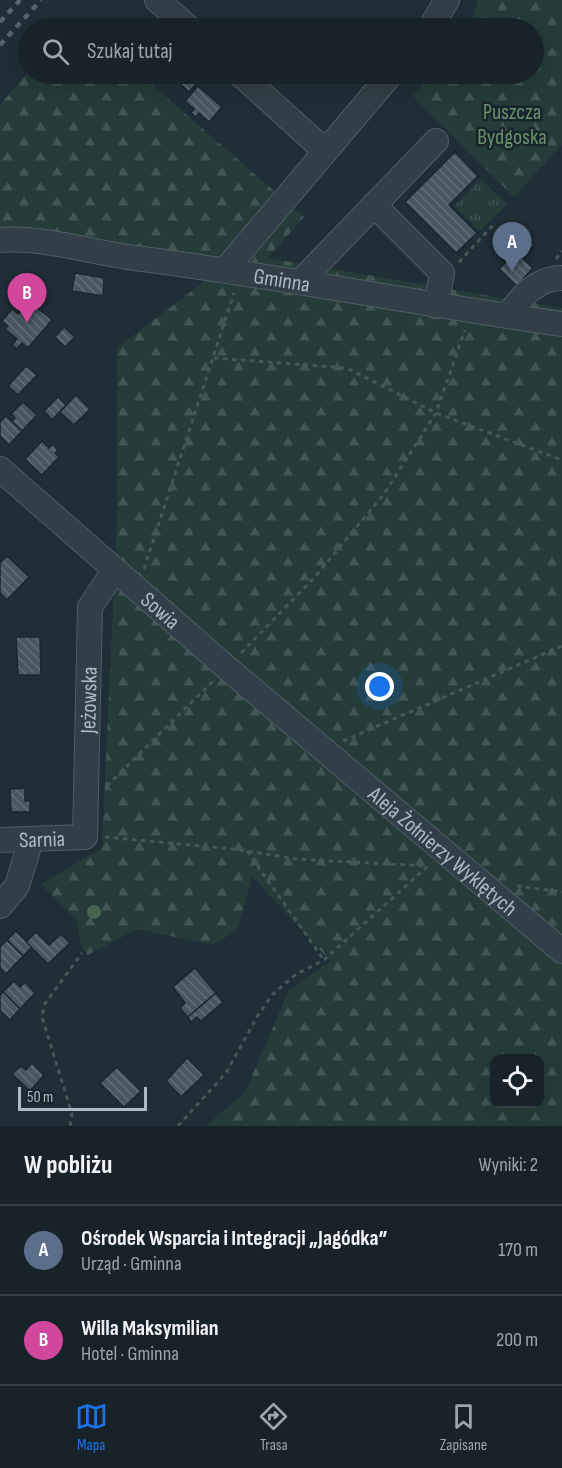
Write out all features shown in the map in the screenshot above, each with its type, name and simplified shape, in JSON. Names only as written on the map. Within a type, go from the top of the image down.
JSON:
[{"type":"street","points":[[157,0],[178,18]]},
{"type":"street","points":[[436,18],[447,0]]},
{"type":"street","points":[[251,84],[325,151]]},
{"type":"street","points":[[233,271],[325,151],[382,84]]},
{"type":"street","points":[[300,282],[436,141]]},
{"type":"street","points":[[374,205],[442,273],[436,306]]},
{"type":"street","name":"Gminna","points":[[0,240],[27,240],[101,254],[233,271],[436,306],[562,324]]},
{"type":"street","points":[[508,316],[528,291],[554,278],[562,278]]},
{"type":"street","name":"Sowia","points":[[0,469],[137,591],[325,749]]},
{"type":"street","name":"Jeżowska","points":[[85,837],[90,607],[114,571]]},
{"type":"street","name":"Aleja Żołnierzy Wyklętych","points":[[325,749],[436,858],[494,894],[562,951]]},
{"type":"street","name":"Sarnia","points":[[0,840],[85,837]]},
{"type":"street","points":[[0,906],[17,886],[31,840]]},
{"type":"path","points":[[442,273],[455,265],[495,223]]},
{"type":"path","points":[[137,591],[213,358],[233,271]]},
{"type":"path","points":[[86,807],[227,668],[314,578],[384,494],[436,412],[472,311]]},
{"type":"path","points":[[213,358],[313,363],[347,368],[436,412],[562,460]]},
{"type":"path","points":[[325,749],[562,646]]},
{"type":"path","points":[[85,837],[115,837],[247,851],[297,859],[436,858]]},
{"type":"path","points":[[247,851],[324,960]]},
{"type":"path","points":[[178,1126],[226,1073],[256,1017],[273,994],[295,975],[324,960],[436,858]]},
{"type":"path","points":[[494,894],[506,885],[562,892]]},
{"type":"path","points":[[70,1126],[72,1114],[42,1017],[44,1005],[82,953]]},
{"type":"green space","name":"Puszcza Bydgoska","points":[[478,0],[562,0],[562,144],[514,197],[413,96],[424,84],[544,84],[544,18],[472,18]]},
{"type":"green space","points":[[18,84],[151,84],[304,217],[268,258],[562,308],[562,1126],[206,1126],[245,1092],[289,990],[330,961],[252,876],[238,928],[215,945],[137,929],[88,955],[82,948],[76,919],[41,884],[102,848],[117,520],[117,348],[209,278],[0,233],[0,105]]},
{"type":"green space","points":[[481,179],[507,204],[480,231],[454,206]]},
{"type":"building","points":[[181,84],[196,84],[189,92]]},
{"type":"building","points":[[198,86],[222,107],[209,122],[199,113],[196,117],[191,113],[194,109],[185,101]]},
{"type":"building","points":[[455,152],[478,176],[449,205],[477,233],[456,253],[405,202]]},
{"type":"building","points":[[528,239],[534,245],[523,258],[516,252]]},
{"type":"building","points":[[516,252],[533,268],[517,286],[499,269]]},
{"type":"building","points":[[75,273],[104,278],[103,296],[72,291]]},
{"type":"building","points":[[29,301],[52,320],[28,348],[22,343],[17,349],[12,345],[17,339],[5,329],[8,326],[2,321],[12,309],[18,314]]},
{"type":"building","points":[[64,327],[75,337],[65,347],[55,337]]},
{"type":"building","points":[[26,366],[37,375],[18,395],[8,386]]},
{"type":"building","points":[[76,395],[90,409],[74,425],[60,412]]},
{"type":"building","points":[[58,397],[66,405],[52,420],[44,411]]},
{"type":"building","points":[[23,402],[37,415],[22,431],[12,422],[15,418],[11,414]]},
{"type":"building","points":[[6,416],[22,431],[9,445],[0,436],[0,422]]},
{"type":"building","points":[[42,441],[49,448],[53,444],[58,450],[55,453],[59,457],[42,475],[25,459]]},
{"type":"building","points":[[7,556],[29,577],[7,600],[0,593],[0,563]]},
{"type":"building","points":[[16,637],[40,637],[41,675],[18,675]]},
{"type":"building","points":[[25,788],[25,801],[30,801],[30,812],[11,812],[10,789]]},
{"type":"building","points":[[16,931],[32,947],[23,956],[7,940]]},
{"type":"building","points":[[36,932],[49,945],[61,934],[70,943],[48,964],[26,942]]},
{"type":"building","points":[[7,940],[23,956],[6,974],[0,968],[0,947]]},
{"type":"building","points":[[195,968],[216,993],[188,1017],[180,1008],[185,1003],[173,987]]},
{"type":"building","points":[[14,981],[20,987],[25,982],[35,993],[20,1009],[3,992]]},
{"type":"building","points":[[3,992],[20,1009],[10,1020],[0,1010],[0,995]]},
{"type":"building","points":[[216,993],[223,1002],[201,1021],[197,1017],[191,1022],[188,1017]]},
{"type":"building","points":[[187,1058],[204,1075],[181,1097],[166,1081]]},
{"type":"building","points":[[32,1063],[44,1075],[30,1091],[12,1074],[21,1066],[26,1070]]},
{"type":"building","points":[[117,1067],[141,1091],[124,1107],[100,1083]]},
{"type":"railway","points":[[0,22],[20,0]]},
{"type":"railway","points":[[25,18],[41,0]]},
{"type":"railway","points":[[0,45],[18,25]]},
{"type":"place","name":"Ośrodek Wsparcia i Integracji „Jagódka”","points":[[512,272]]},
{"type":"place","name":"Willa Maksymilian","points":[[27,323]]}]
